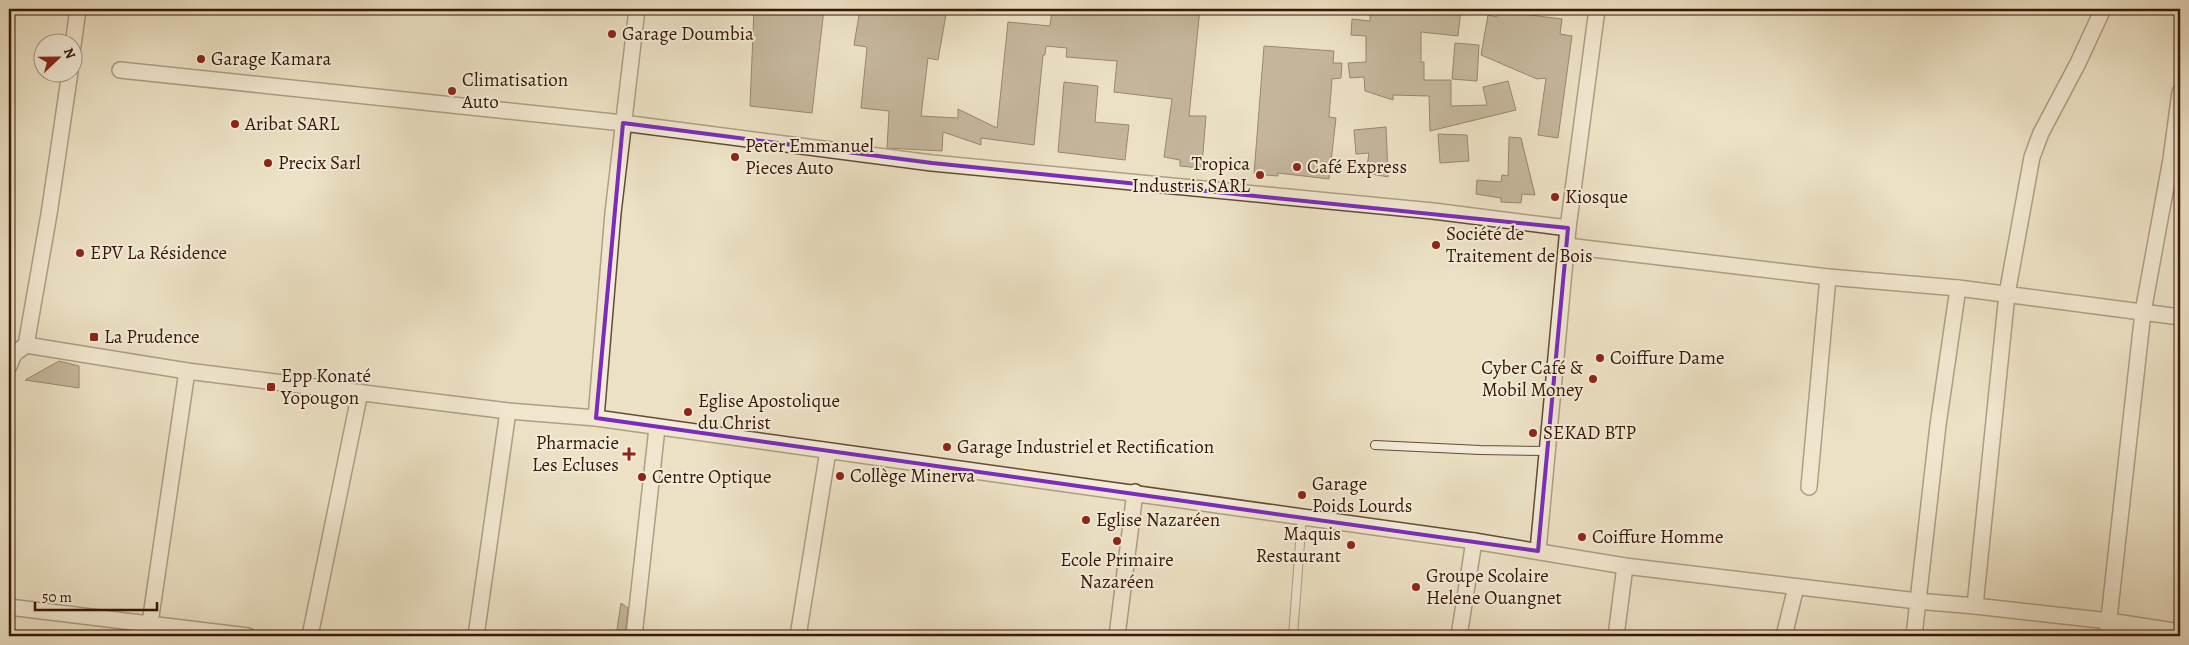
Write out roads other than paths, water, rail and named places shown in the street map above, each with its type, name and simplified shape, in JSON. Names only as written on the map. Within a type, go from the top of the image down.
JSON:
[{"type":"street","points":[[75,32],[78,9]]},
{"type":"street","points":[[596,418],[613,212],[636,9]]},
{"type":"street","points":[[1538,551],[1568,228],[1598,9]]},
{"type":"street","points":[[1975,606],[2003,348],[2007,294],[2032,157],[2041,132],[2078,63],[2103,9]]},
{"type":"street","points":[[120,70],[623,123],[932,162],[1433,211],[1568,228]]},
{"type":"street","points":[[69,82],[49,214],[14,355],[187,371],[508,411],[596,418],[657,428],[1302,516],[1474,541],[1625,566],[1917,601],[1975,606],[2108,629],[2180,632]]},
{"type":"street","points":[[2108,629],[2143,312],[2171,159],[2180,92]]},
{"type":"street","points":[[1567,246],[1828,277],[1958,288],[2180,317]]},
{"type":"street","points":[[1809,487],[1828,277]]},
{"type":"street","points":[[1914,636],[1938,424],[1958,288]]},
{"type":"street","points":[[150,623],[187,371]]},
{"type":"street","points":[[310,636],[360,392]]},
{"type":"street","points":[[476,636],[508,411]]},
{"type":"street","points":[[634,636],[657,428]]},
{"type":"street","points":[[798,636],[828,451]]},
{"type":"street","points":[[1117,636],[1135,492]]},
{"type":"street","points":[[1459,636],[1474,541]]},
{"type":"street","points":[[1616,636],[1625,566]]},
{"type":"street","points":[[1784,636],[1796,587]]},
{"type":"street","points":[[9,607],[248,636]]},
{"type":"lane","points":[[1375,445],[1548,451]]},
{"type":"lane","points":[[1293,636],[1302,516]]},
{"type":"place","name":"Garage Doumbia","points":[[612,34]]},
{"type":"place","name":"Garage Kamara","points":[[201,59]]},
{"type":"place","name":"Climatisation Auto","points":[[452,91]]},
{"type":"place","name":"Aribat SARL","points":[[235,124]]},
{"type":"place","name":"Peter Emmanuel Pieces Auto","points":[[735,157]]},
{"type":"place","name":"Precix Sarl","points":[[268,163]]},
{"type":"place","name":"Café Express","points":[[1297,167]]},
{"type":"place","name":"Tropica Industris SARL","points":[[1260,175]]},
{"type":"place","name":"Kiosque","points":[[1555,197]]},
{"type":"place","name":"Société de Traitement de Bois","points":[[1436,245]]},
{"type":"place","name":"EPV La Résidence","points":[[80,253]]},
{"type":"place","name":"La Prudence","points":[[94,337]]},
{"type":"place","name":"Coiffure Dame","points":[[1600,358]]},
{"type":"place","name":"Cyber Café & Mobil Money","points":[[1593,379]]},
{"type":"place","name":"Epp Konaté Yopougon","points":[[271,387]]},
{"type":"place","name":"Eglise Apostolique du Christ","points":[[688,412]]},
{"type":"place","name":"SEKAD BTP","points":[[1533,433]]},
{"type":"place","name":"Garage Industriel et Rectification","points":[[947,447]]},
{"type":"place","name":"Pharmacie Les Ecluses","points":[[629,454]]},
{"type":"place","name":"Collège Minerva","points":[[840,476]]},
{"type":"place","name":"Centre Optique","points":[[642,477]]},
{"type":"place","name":"Garage Poids Lourds","points":[[1302,495]]},
{"type":"place","name":"Eglise Nazaréen","points":[[1086,520]]},
{"type":"place","name":"Coiffure Homme","points":[[1582,537]]},
{"type":"place","name":"Ecole Primaire Nazaréen","points":[[1117,541]]},
{"type":"place","name":"Maquis Restaurant","points":[[1351,545]]},
{"type":"place","name":"Groupe Scolaire Helene Ouangnet","points":[[1416,587]]}]
